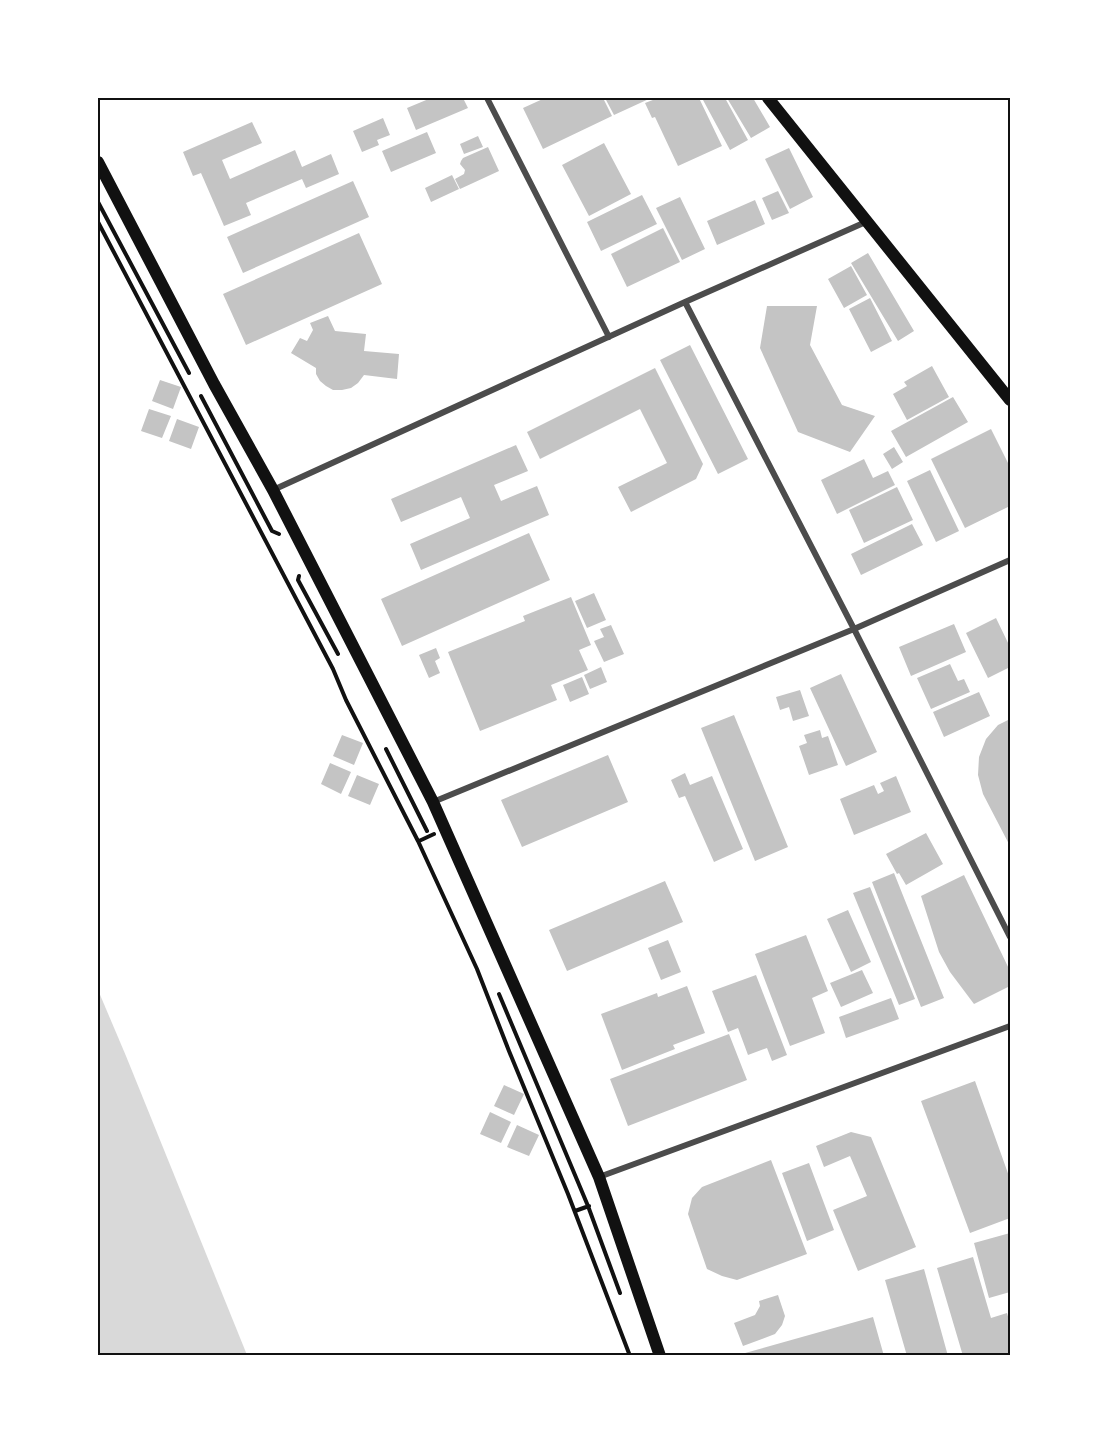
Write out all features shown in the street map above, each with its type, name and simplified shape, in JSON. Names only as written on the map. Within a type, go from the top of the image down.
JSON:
[{"type":"main road","points":[[768,98],[1011,400]]},
{"type":"main road","points":[[98,162],[214,384],[273,490],[433,802],[598,1177],[660,1356]]},
{"type":"street","points":[[487,98],[609,337]]},
{"type":"street","points":[[273,490],[868,221]]},
{"type":"street","points":[[685,302],[1011,937]]},
{"type":"street","points":[[433,802],[854,629],[1011,560]]},
{"type":"street","points":[[598,1177],[1011,1026]]},
{"type":"path","points":[[98,202],[191,378]]},
{"type":"path","points":[[98,222],[333,669],[346,700],[418,841],[477,969],[568,1194],[630,1356]]},
{"type":"path","points":[[197,389],[272,531],[285,536]]},
{"type":"path","points":[[299,573],[298,580],[342,663]]},
{"type":"path","points":[[384,745],[429,836]]},
{"type":"path","points":[[497,988],[588,1206],[623,1302]]},
{"type":"shaded area","points":[[98,990],[126,1056],[247,1355],[98,1355]]},
{"type":"building","points":[[431,98],[463,98],[468,108],[416,130],[407,108]]},
{"type":"building","points":[[545,98],[603,98],[612,116],[543,149],[523,108]]},
{"type":"building","points":[[605,98],[651,98],[614,115]]},
{"type":"building","points":[[658,98],[699,98],[722,146],[678,166],[655,117],[652,118],[645,103]]},
{"type":"building","points":[[725,98],[748,140],[730,150],[703,100]]},
{"type":"building","points":[[727,98],[753,98],[770,127],[751,138]]},
{"type":"building","points":[[383,118],[390,135],[377,140],[379,145],[362,152],[353,131]]},
{"type":"building","points":[[252,122],[262,143],[222,160],[230,179],[295,150],[302,167],[331,154],[339,174],[306,188],[302,179],[246,203],[251,215],[224,226],[201,173],[193,176],[183,152]]},
{"type":"building","points":[[427,132],[436,153],[391,172],[382,151]]},
{"type":"building","points":[[478,136],[483,147],[464,154],[460,144]]},
{"type":"building","points":[[604,143],[631,194],[589,216],[562,165]]},
{"type":"building","points":[[488,147],[499,171],[460,189],[455,179],[464,174],[465,170],[460,164],[463,158]]},
{"type":"building","points":[[789,148],[813,197],[790,209],[765,159]]},
{"type":"building","points":[[452,175],[459,189],[431,202],[425,188]]},
{"type":"building","points":[[353,181],[369,217],[243,273],[227,237]]},
{"type":"building","points":[[778,191],[789,213],[772,220],[762,198]]},
{"type":"building","points":[[642,195],[657,224],[601,251],[587,222]]},
{"type":"building","points":[[680,197],[705,249],[682,260],[656,208]]},
{"type":"building","points":[[755,200],[765,224],[717,245],[707,221]]},
{"type":"building","points":[[663,228],[680,262],[627,287],[611,254]]},
{"type":"building","points":[[359,233],[382,284],[246,345],[223,294]]},
{"type":"building","points":[[868,253],[914,331],[898,341],[851,263]]},
{"type":"building","points":[[851,266],[867,295],[844,308],[828,279]]},
{"type":"building","points":[[870,298],[892,341],[871,352],[849,309]]},
{"type":"building","points":[[767,306],[817,306],[810,345],[842,405],[875,416],[850,452],[798,432],[760,348]]},
{"type":"building","points":[[328,316],[335,331],[366,334],[364,351],[399,354],[397,379],[364,375],[351,388],[342,390],[333,390],[320,381],[316,368],[291,353],[300,338],[307,341],[313,330],[310,323]]},
{"type":"building","points":[[690,345],[748,459],[718,474],[660,360]]},
{"type":"building","points":[[932,366],[949,397],[907,420],[893,394],[907,386],[904,382]]},
{"type":"building","points":[[655,368],[703,464],[696,479],[631,512],[618,487],[667,463],[640,409],[540,459],[527,432]]},
{"type":"building","points":[[160,380],[181,387],[173,409],[152,401]]},
{"type":"building","points":[[953,397],[968,422],[906,457],[891,431]]},
{"type":"building","points":[[149,409],[171,416],[162,438],[141,431]]},
{"type":"building","points":[[177,419],[199,427],[191,449],[169,441]]},
{"type":"building","points":[[991,429],[1010,467],[1010,506],[965,528],[931,459]]},
{"type":"building","points":[[516,445],[528,471],[494,485],[501,501],[537,486],[549,515],[421,570],[410,544],[470,518],[461,497],[401,522],[391,499]]},
{"type":"building","points":[[894,447],[903,462],[892,469],[883,454]]},
{"type":"building","points":[[864,459],[873,478],[888,471],[895,485],[837,514],[821,480]]},
{"type":"building","points":[[930,470],[959,531],[936,542],[907,481]]},
{"type":"building","points":[[897,487],[913,520],[864,543],[849,510]]},
{"type":"building","points":[[912,524],[923,545],[861,575],[851,554]]},
{"type":"building","points":[[529,533],[550,580],[402,646],[381,599]]},
{"type":"building","points":[[594,593],[606,620],[587,628],[575,601]]},
{"type":"building","points":[[571,597],[591,645],[579,650],[588,670],[551,685],[557,700],[480,731],[448,652],[525,621],[523,616]]},
{"type":"building","points":[[996,618],[1010,647],[1010,667],[988,678],[966,633]]},
{"type":"building","points":[[954,624],[966,652],[911,676],[899,647]]},
{"type":"building","points":[[611,625],[624,654],[604,662],[594,641],[604,637],[600,629]]},
{"type":"building","points":[[436,648],[440,658],[435,661],[440,673],[429,678],[419,655]]},
{"type":"building","points":[[950,664],[958,681],[964,679],[970,692],[931,709],[917,678]]},
{"type":"building","points":[[601,667],[607,682],[590,689],[584,675]]},
{"type":"building","points":[[841,674],[877,752],[846,766],[810,688]]},
{"type":"building","points":[[582,677],[589,694],[570,702],[563,685]]},
{"type":"building","points":[[800,690],[809,716],[793,721],[789,707],[780,710],[776,697]]},
{"type":"building","points":[[979,692],[990,716],[944,737],[933,712]]},
{"type":"building","points":[[734,715],[788,847],[755,861],[701,728]]},
{"type":"building","points":[[1010,719],[1010,846],[983,794],[978,775],[979,757],[986,739],[998,725]]},
{"type":"building","points":[[820,730],[822,738],[828,736],[838,765],[809,775],[799,746],[807,743],[804,735]]},
{"type":"building","points":[[342,735],[363,743],[354,765],[333,756]]},
{"type":"building","points":[[608,755],[628,802],[522,847],[501,800]]},
{"type":"building","points":[[330,763],[351,772],[341,794],[321,784]]},
{"type":"building","points":[[685,773],[690,785],[712,776],[743,849],[714,862],[685,796],[679,798],[671,780]]},
{"type":"building","points":[[357,775],[379,784],[370,805],[348,796]]},
{"type":"building","points":[[896,776],[911,812],[854,835],[840,799],[874,785],[878,794],[884,791],[880,783]]},
{"type":"building","points":[[926,833],[943,864],[906,885],[886,854]]},
{"type":"building","points":[[894,873],[944,998],[921,1007],[872,882]]},
{"type":"building","points":[[964,875],[1010,971],[1010,986],[974,1004],[950,972],[939,952],[921,896]]},
{"type":"building","points":[[665,881],[683,922],[567,971],[549,930]]},
{"type":"building","points":[[870,887],[915,999],[899,1005],[853,893]]},
{"type":"building","points":[[848,910],[871,962],[851,972],[827,919]]},
{"type":"building","points":[[806,935],[828,991],[812,998],[825,1033],[790,1046],[755,954]]},
{"type":"building","points":[[668,940],[681,972],[661,980],[648,948]]},
{"type":"building","points":[[862,970],[873,993],[841,1007],[830,983]]},
{"type":"building","points":[[756,975],[787,1055],[772,1061],[767,1048],[748,1055],[738,1028],[728,1032],[712,991]]},
{"type":"building","points":[[687,986],[705,1033],[673,1045],[675,1049],[622,1070],[601,1014],[657,993],[658,997]]},
{"type":"building","points":[[891,998],[899,1019],[846,1038],[839,1017]]},
{"type":"building","points":[[729,1034],[747,1080],[628,1126],[610,1079]]},
{"type":"building","points":[[975,1081],[1010,1179],[1010,1218],[970,1233],[921,1101]]},
{"type":"building","points":[[504,1085],[524,1094],[514,1115],[494,1106]]},
{"type":"building","points":[[490,1112],[511,1122],[501,1143],[480,1134]]},
{"type":"building","points":[[517,1125],[539,1135],[529,1156],[507,1147]]},
{"type":"building","points":[[851,1132],[871,1137],[916,1247],[858,1271],[833,1210],[867,1196],[850,1156],[824,1167],[816,1146]]},
{"type":"building","points":[[771,1160],[807,1254],[737,1280],[707,1269],[688,1214],[692,1198],[702,1187]]},
{"type":"building","points":[[809,1163],[834,1230],[807,1241],[782,1173]]},
{"type":"building","points":[[1010,1233],[1010,1292],[989,1298],[974,1243]]},
{"type":"building","points":[[973,1257],[991,1318],[1007,1313],[1010,1323],[1010,1356],[963,1356],[937,1268]]},
{"type":"building","points":[[924,1269],[948,1356],[907,1356],[885,1280]]},
{"type":"building","points":[[778,1295],[785,1316],[782,1325],[775,1334],[743,1346],[734,1323],[755,1315],[760,1306],[759,1301]]},
{"type":"building","points":[[873,1317],[884,1356],[738,1356],[738,1355]]}]
